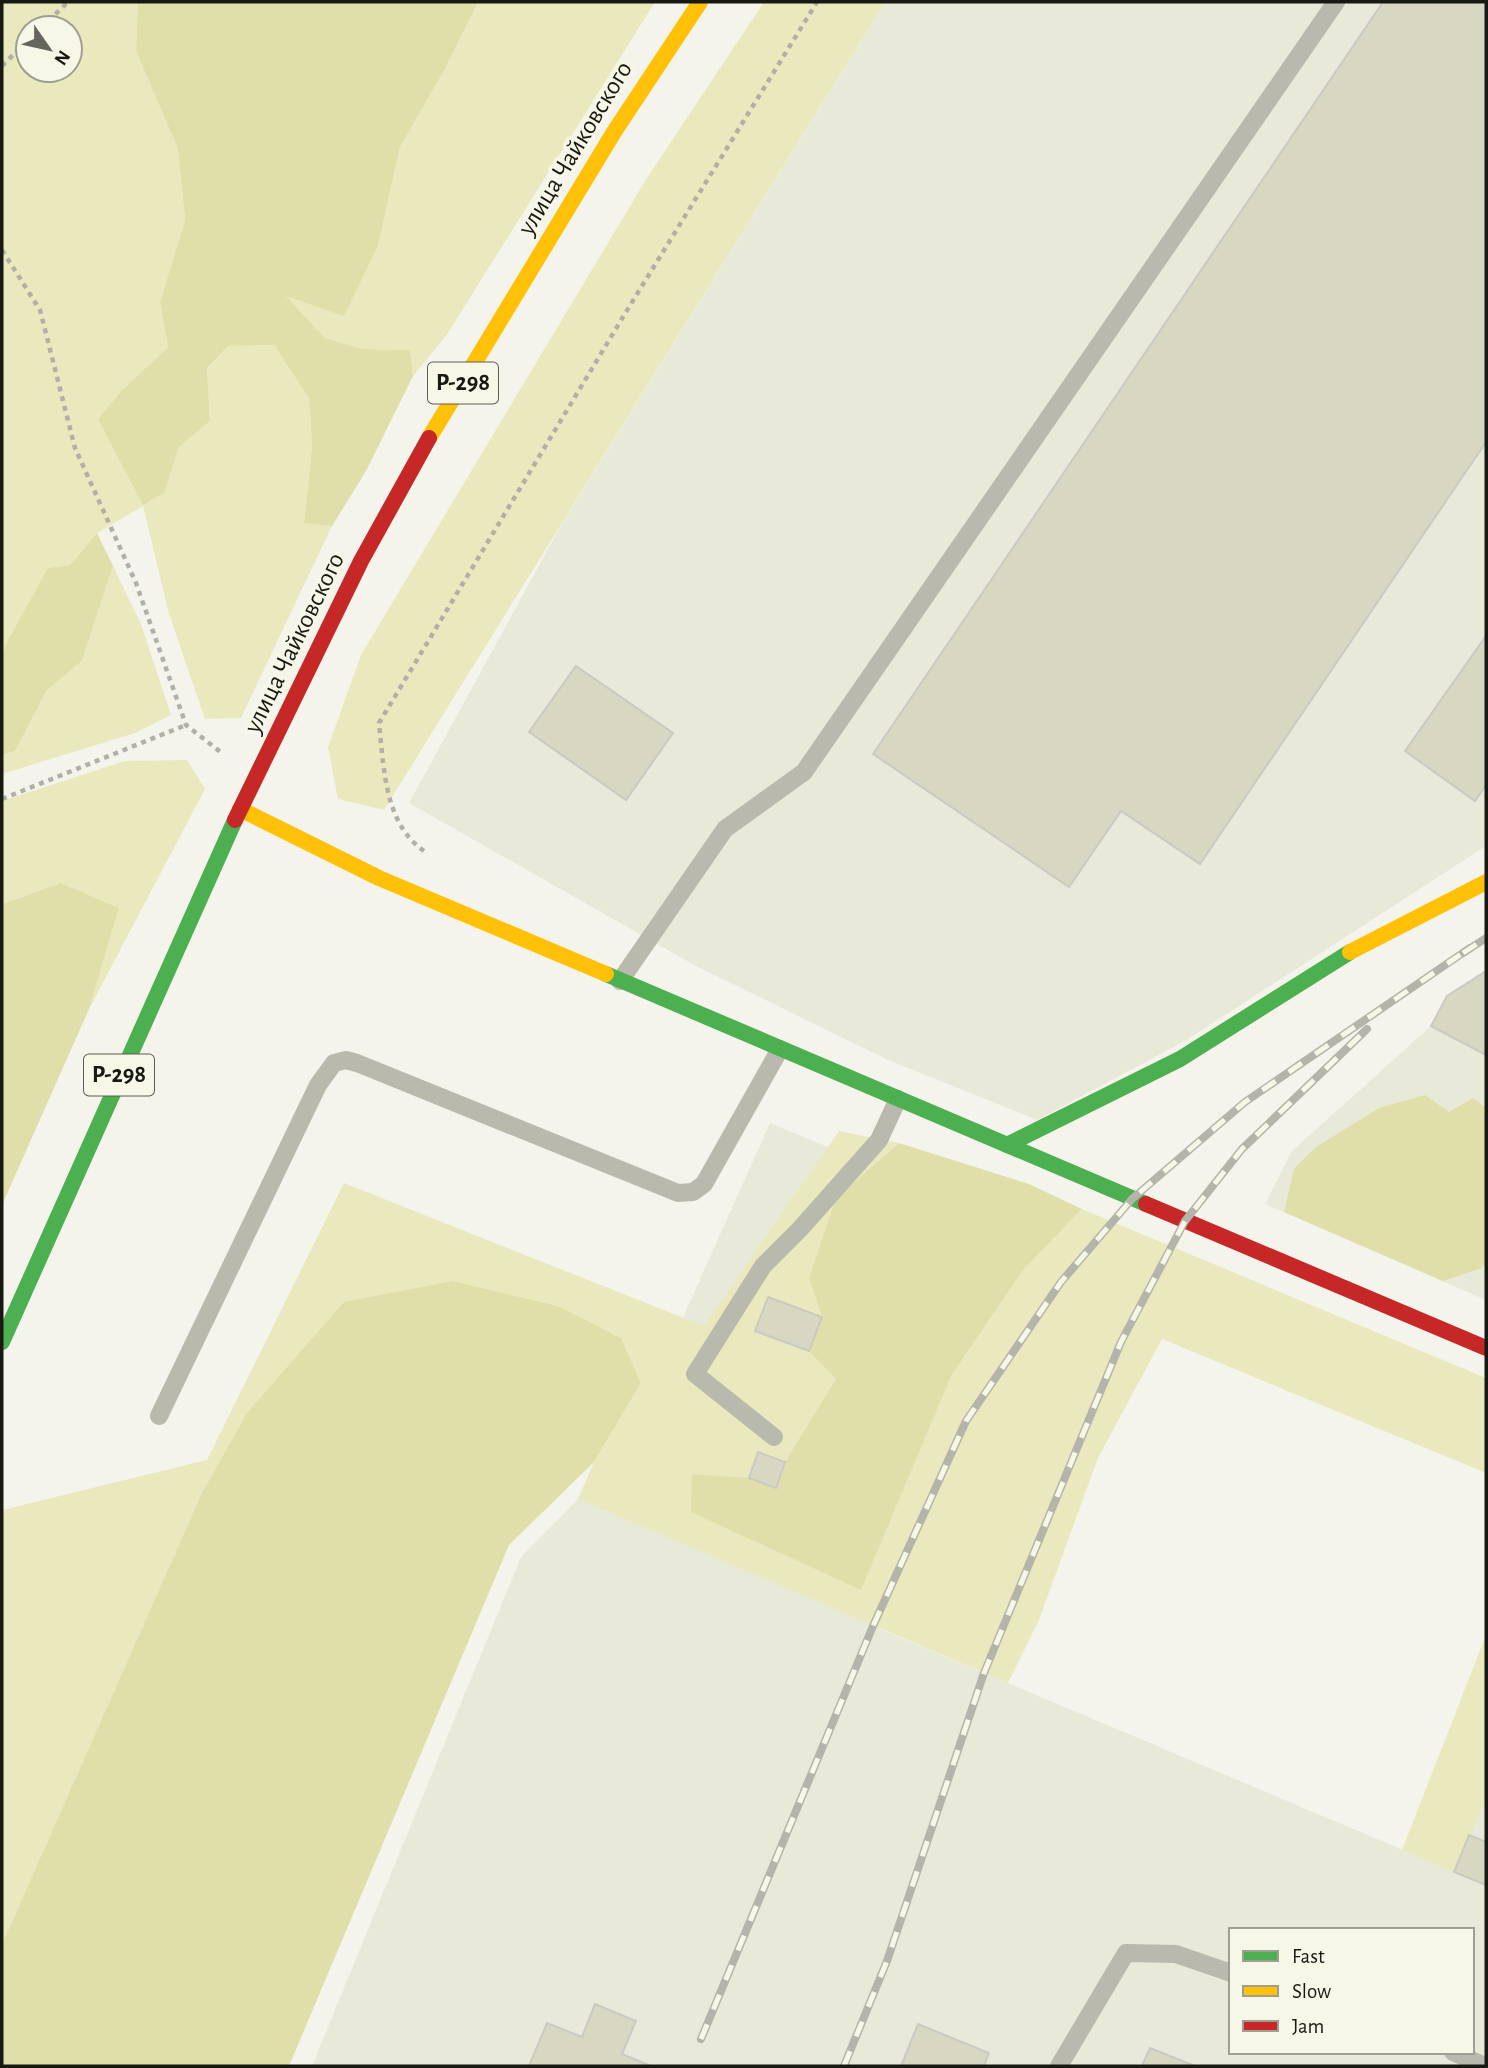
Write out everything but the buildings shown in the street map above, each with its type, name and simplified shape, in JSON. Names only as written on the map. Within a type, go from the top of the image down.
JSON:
[{"type":"main road","name":"улица Чайковского","points":[[2,1342],[77,1168],[240,809],[383,522],[492,332],[640,87],[700,2]]},
{"type":"main road","points":[[240,809],[379,878],[1486,1348]]},
{"type":"main road","points":[[1007,1146],[1180,1059],[1338,958],[1486,882]]},
{"type":"lane","points":[[620,981],[725,829],[804,772],[1336,2]]},
{"type":"lane","points":[[159,1416],[318,1085],[334,1063],[346,1060],[358,1063],[678,1193],[693,1192],[704,1184],[780,1049]]},
{"type":"lane","points":[[774,1437],[695,1374],[763,1266],[800,1229],[879,1140],[898,1099]]},
{"type":"lane","points":[[1059,2066],[1126,1953],[1176,1954],[1229,1972]]},
{"type":"lane","points":[[1458,2054],[1485,2066]]},
{"type":"path","points":[[426,852],[410,841],[395,818],[385,781],[379,723],[629,307],[817,2]]},
{"type":"path","points":[[2,250],[40,310],[75,448],[136,583],[187,725],[2,799]]},
{"type":"shaded area","points":[[885,2],[1486,2],[1486,846],[1185,1041],[1037,1120],[888,1060],[694,965],[409,803],[560,527]]},
{"type":"shaded area","points":[[1486,971],[1486,1300],[1265,1204],[1292,1151],[1431,1026],[1447,996]]},
{"type":"shaded area","points":[[770,1123],[1069,1247],[873,1626],[1453,1871],[1486,1799],[1486,2066],[312,2066],[521,1557],[578,1499],[607,1487]]},
{"type":"green space","points":[[2,2],[138,2],[136,51],[178,149],[185,220],[160,302],[168,347],[121,391],[98,419],[165,492],[179,447],[210,421],[207,370],[228,346],[274,345],[309,397],[312,446],[304,522],[332,526],[241,718],[205,719],[169,614],[143,506],[97,533],[70,565],[48,568],[2,656]]},
{"type":"green space","points":[[138,2],[478,2],[445,69],[400,147],[378,246],[344,316],[286,296],[325,338],[363,349],[410,350],[413,376],[366,471],[332,526],[304,523],[312,446],[309,398],[274,345],[228,346],[207,369],[210,421],[179,447],[165,492],[143,505],[98,419],[121,391],[168,347],[160,302],[185,220],[178,149],[136,51]]},
{"type":"green space","points":[[478,2],[655,2],[446,336],[413,376],[410,350],[363,349],[325,338],[285,295],[344,315],[378,246],[400,147],[445,69]]},
{"type":"green space","points":[[764,2],[885,2],[384,810],[338,799],[328,747],[361,655],[647,178]]},
{"type":"green space","points":[[97,533],[113,566],[82,661],[47,690],[15,751],[2,755],[2,656],[6,644],[48,568],[70,565]]},
{"type":"green space","points":[[113,566],[141,624],[171,715],[135,733],[2,774],[2,755],[15,751],[47,690],[82,661]]},
{"type":"green space","points":[[187,760],[205,789],[89,1009],[119,908],[61,883],[2,904],[2,801],[125,761]]},
{"type":"green space","points":[[61,883],[119,908],[89,1009],[2,1205],[2,904]]},
{"type":"green space","points":[[1425,1095],[1449,1112],[1473,1098],[1486,1108],[1486,1261],[1482,1268],[1443,1281],[1284,1212],[1294,1169],[1316,1147],[1379,1108]]},
{"type":"green space","points":[[839,1131],[899,1143],[836,1198],[809,1278],[822,1317],[768,1297],[756,1331],[809,1351],[836,1379],[785,1462],[758,1452],[749,1478],[692,1474],[861,1590],[951,1376],[1023,1270],[1082,1209],[1486,1378],[1486,1473],[1162,1339],[1098,1458],[1039,1620],[1008,1683],[578,1499],[594,1462],[641,1383],[621,1338],[558,1306],[453,1281],[201,1495],[2,1944],[2,1510],[207,1460],[344,1183],[704,1326]]},
{"type":"green space","points":[[899,1143],[1029,1184],[1082,1209],[1023,1270],[951,1376],[861,1590],[691,1512],[692,1474],[749,1478],[776,1487],[785,1462],[836,1379],[809,1351],[822,1317],[809,1278],[836,1198]]},
{"type":"green space","points":[[453,1281],[558,1306],[621,1338],[641,1383],[594,1462],[509,1545],[289,2066],[2,2066],[2,1944],[201,1495],[247,1413],[344,1302]]},
{"type":"green space","points":[[1486,1635],[1486,1799],[1454,1872],[1402,1850]]},
{"type":"railway","points":[[1463,953],[1486,938]]},
{"type":"railway","points":[[701,2039],[873,1626],[966,1421],[1061,1282],[1132,1199],[1245,1102],[1470,948]]},
{"type":"railway","points":[[844,2066],[887,1961],[984,1673],[1121,1342],[1185,1221],[1242,1149],[1367,1029]]},
{"type":"traffic: fast","points":[[2,1342],[235,820]]},
{"type":"traffic: fast","points":[[1007,1145],[1180,1059],[1350,952]]},
{"type":"traffic: fast","points":[[606,974],[1146,1204]]},
{"type":"traffic: slow","points":[[429,438],[614,132],[700,2]]},
{"type":"traffic: slow","points":[[240,809],[379,878],[606,974]]},
{"type":"traffic: slow","points":[[1350,952],[1486,882]]},
{"type":"traffic: jam","points":[[235,820],[361,561],[429,438]]},
{"type":"traffic: jam","points":[[1146,1204],[1486,1348]]}]
